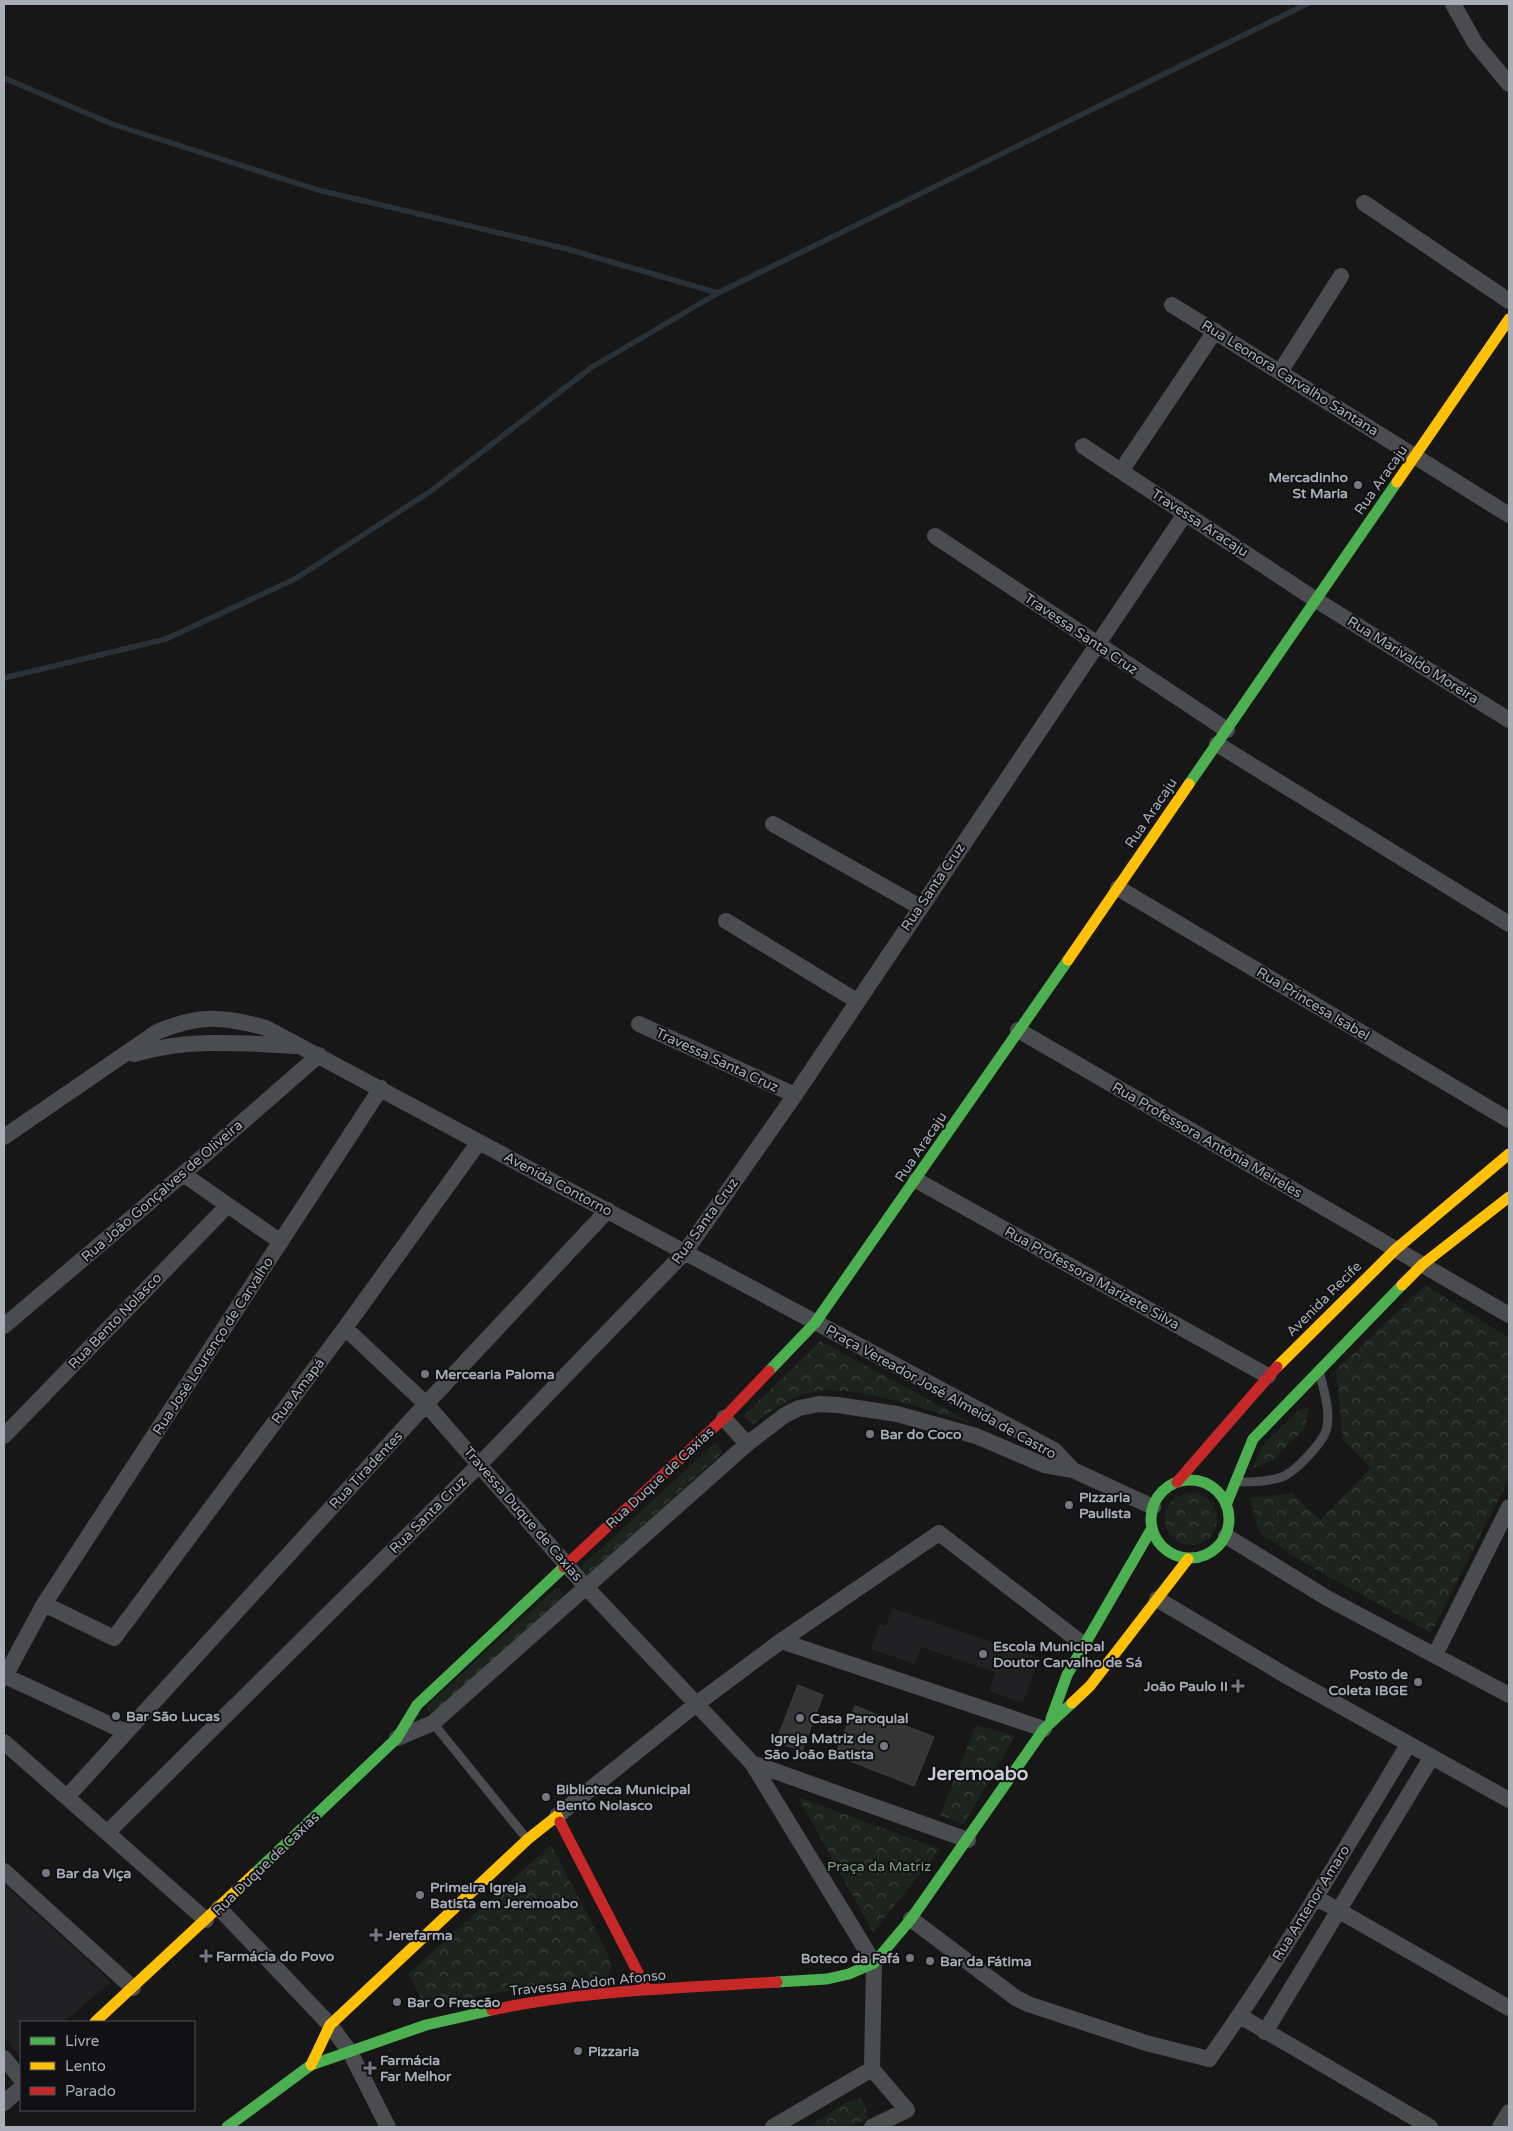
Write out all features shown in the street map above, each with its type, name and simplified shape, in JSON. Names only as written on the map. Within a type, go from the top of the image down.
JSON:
[{"type":"street","points":[[1452,4],[1475,43],[1509,84]]},
{"type":"street","points":[[1364,203],[1509,301]]},
{"type":"street","points":[[1280,372],[1341,276]]},
{"type":"street","name":"Rua Leonora Carvalho Santana","points":[[1172,304],[1509,515]]},
{"type":"street","name":"Rua Aracaju","points":[[815,1323],[1118,888],[1509,319]]},
{"type":"street","points":[[1121,471],[1215,331]]},
{"type":"street","name":"Travessa Aracaju","points":[[1083,446],[1316,600]]},
{"type":"street","name":"Rua Santa Cruz","points":[[108,1832],[480,1464],[685,1252],[795,1095],[1185,514]]},
{"type":"street","name":"Travessa Santa Cruz","points":[[935,536],[1227,730]]},
{"type":"street","name":"Rua Marivaldo Moreira","points":[[1316,600],[1509,720]]},
{"type":"street","points":[[1217,744],[1509,924]]},
{"type":"street","points":[[773,824],[920,907]]},
{"type":"street","name":"Rua Princesa Isabel","points":[[1118,888],[1509,1120]]},
{"type":"street","points":[[726,921],[857,1001]]},
{"type":"street","name":"Avenida Contorno","points":[[4,1137],[157,1032],[178,1023],[205,1017],[239,1020],[266,1028],[319,1054],[815,1323]]},
{"type":"street","name":"Travessa Santa Cruz","points":[[639,1024],[795,1095]]},
{"type":"street","name":"Rua Professora Antônia Meireles","points":[[1018,1030],[1509,1315]]},
{"type":"street","name":"Avenida Contorno","points":[[116,1060],[159,1046],[182,1044],[210,1042],[301,1046]]},
{"type":"street","name":"Rua João Gonçalves de Oliveira","points":[[4,1326],[183,1174],[319,1054]]},
{"type":"street","name":"Rua José Lourenço de Carvalho","points":[[4,1677],[44,1604],[381,1088]]},
{"type":"street","name":"Rua Amapá","points":[[44,1604],[114,1638],[345,1328],[479,1142]]},
{"type":"street","name":"Avenida Recife","points":[[1177,1482],[1268,1376],[1396,1249],[1509,1154]]},
{"type":"street","points":[[183,1174],[280,1242]]},
{"type":"street","name":"Rua Professora Marizete Silva","points":[[916,1180],[1268,1376]]},
{"type":"street","points":[[1226,1505],[1253,1439],[1318,1369],[1423,1264],[1509,1197]]},
{"type":"street","name":"Rua Bento Nolasco","points":[[4,1436],[227,1206]]},
{"type":"street","name":"Rua Tiradentes","points":[[67,1796],[426,1404],[608,1210]]},
{"type":"street","name":"Praça Vereador José Almeida de Castro","points":[[724,1418],[815,1323],[1054,1450],[1073,1470]]},
{"type":"street","name":"Travessa Duque de Caxias","points":[[345,1328],[426,1404],[586,1587],[695,1705]]},
{"type":"street","name":"Praça Vereador José Almeida de Castro","points":[[747,1444],[785,1415],[799,1408],[819,1404],[898,1414],[976,1436],[1044,1465],[1073,1470],[1153,1507]]},
{"type":"street","name":"Rua Duque de Caxias","points":[[96,2021],[220,1908],[397,1738],[417,1705],[724,1418],[747,1444],[433,1723],[397,1738]]},
{"type":"street","points":[[1190,1480],[1211,1486],[1219,1493],[1226,1505],[1229,1523],[1226,1536],[1214,1551],[1202,1557],[1188,1559],[1166,1551],[1157,1540],[1152,1528],[1153,1507],[1165,1489],[1177,1482],[1190,1480]]},
{"type":"street","points":[[1435,1655],[1509,1507]]},
{"type":"street","points":[[874,1963],[911,1919],[968,1840],[1047,1724],[1067,1675],[1152,1528]]},
{"type":"street","points":[[227,2127],[276,2093],[311,2065],[330,2025],[528,1839],[695,1705],[781,1641],[939,1533],[1084,1645]]},
{"type":"street","points":[[1226,1536],[1327,1598],[1509,1694]]},
{"type":"street","points":[[1047,1724],[1090,1686],[1188,1559]]},
{"type":"street","points":[[1157,1599],[1408,1745],[1509,1800]]},
{"type":"street","points":[[781,1641],[1047,1724]]},
{"type":"street","points":[[4,1677],[126,1732]]},
{"type":"street","points":[[695,1705],[752,1764],[874,1963],[872,2069],[907,2110],[872,2127]]},
{"type":"street","points":[[4,1742],[206,1920]]},
{"type":"street","name":"Rua Antenor Amaro","points":[[911,1919],[1016,1998],[1028,2004],[1146,2043],[1209,2059],[1240,2016],[1408,1745]]},
{"type":"street","name":"Rua Antenor Amaro","points":[[1265,2032],[1340,1912],[1431,1758]]},
{"type":"street","points":[[752,1764],[968,1840]]},
{"type":"street","points":[[557,1816],[647,1990]]},
{"type":"street","points":[[4,1871],[133,1988]]},
{"type":"street","points":[[1315,1897],[1509,2008]]},
{"type":"street","points":[[220,1908],[330,2025],[350,2052],[388,2127]]},
{"type":"street","name":"Travessa Abdon Afonso","points":[[311,2065],[426,2025],[516,2005],[647,1990],[827,1979],[849,1974],[874,1963]]},
{"type":"street","points":[[1240,2016],[1430,2127]]},
{"type":"street","points":[[4,2058],[20,2078]]},
{"type":"street","points":[[772,2127],[872,2069]]},
{"type":"street","points":[[4,2103],[20,2089]]},
{"type":"street","points":[[1500,2127],[1509,2112]]},
{"type":"lane","points":[[1236,1482],[1260,1482],[1284,1476],[1317,1446],[1327,1429],[1328,1407],[1318,1369]]},
{"type":"lane","points":[[433,1723],[528,1839]]},
{"type":"shaded area","name":"Escola Municipal Doutor Carvalho de Sá","points":[[892,1608],[1039,1658],[1023,1703],[989,1691],[995,1672],[921,1647],[915,1664],[871,1649],[880,1624],[886,1626]]},
{"type":"shaded area","points":[[4,1884],[111,1982],[65,2021],[20,2021],[20,2057],[4,2038]]},
{"type":"green space","points":[[1425,1285],[1509,1338],[1509,1479],[1431,1633],[1301,1561],[1260,1533],[1249,1498],[1292,1493],[1320,1520],[1371,1468],[1343,1440],[1336,1370]]},
{"type":"green space","points":[[821,1341],[973,1424],[895,1401],[834,1390],[817,1391],[800,1396],[783,1404],[753,1424],[743,1416]]},
{"type":"green space","points":[[1309,1407],[1305,1428],[1273,1460],[1253,1468],[1262,1446],[1299,1410]]},
{"type":"green space","points":[[715,1443],[723,1452],[588,1575],[581,1567]]},
{"type":"green space","points":[[1186,1493],[1196,1493],[1210,1500],[1217,1514],[1217,1524],[1210,1538],[1196,1545],[1186,1545],[1176,1541],[1169,1534],[1165,1524],[1165,1514],[1169,1504],[1176,1497]]},
{"type":"green space","points":[[557,1587],[564,1595],[432,1715],[425,1707]]},
{"type":"green space","points":[[976,1725],[1015,1736],[963,1825],[940,1815]]},
{"type":"green space","name":"Praça da Matriz","points":[[798,1797],[940,1849],[873,1932]]},
{"type":"green space","points":[[551,1845],[608,1954],[611,1966],[608,1977],[532,1986],[426,2007],[408,1974]]},
{"type":"green space","points":[[860,2098],[865,2106],[868,2118],[849,2127],[807,2127],[846,2103]]},
{"type":"building","name":"Casa Paroquial","points":[[798,1685],[823,1695],[802,1751],[776,1742]]},
{"type":"building","name":"Igreja Matriz de São João Batista","points":[[855,1706],[934,1737],[914,1786],[835,1755]]},
{"type":"waterway","points":[[4,678],[166,639],[295,579],[431,491],[592,367],[718,293],[1307,4]]},
{"type":"waterway","points":[[4,78],[112,124],[318,190],[567,249],[718,293]]},
{"type":"traffic: fast","points":[[1189,784],[1397,482]]},
{"type":"traffic: fast","points":[[769,1371],[815,1323],[1068,960]]},
{"type":"traffic: fast","points":[[1226,1505],[1253,1439],[1402,1285]]},
{"type":"traffic: fast","points":[[1190,1480],[1205,1483],[1217,1492],[1226,1504],[1229,1519],[1226,1534],[1217,1546],[1205,1555],[1190,1558],[1175,1555],[1163,1546],[1154,1534],[1151,1519],[1154,1504],[1163,1492],[1175,1483],[1190,1480]]},
{"type":"traffic: fast","points":[[1051,1719],[1067,1675],[1152,1528]]},
{"type":"traffic: fast","points":[[254,1874],[397,1738],[417,1705],[564,1567]]},
{"type":"traffic: fast","points":[[777,1982],[827,1979],[849,1974],[874,1963],[911,1919],[1044,1729],[1072,1703]]},
{"type":"traffic: fast","points":[[227,2127],[311,2065],[426,2025],[492,2010]]},
{"type":"traffic: slow","points":[[1397,482],[1509,319]]},
{"type":"traffic: slow","points":[[1068,960],[1189,784]]},
{"type":"traffic: slow","points":[[1277,1367],[1396,1249],[1509,1154]]},
{"type":"traffic: slow","points":[[1402,1285],[1423,1264],[1509,1197]]},
{"type":"traffic: slow","points":[[1072,1703],[1090,1686],[1188,1559]]},
{"type":"traffic: slow","points":[[311,2065],[330,2025],[528,1839],[557,1816],[560,1822]]},
{"type":"traffic: slow","points":[[96,2021],[254,1874]]},
{"type":"traffic: jam","points":[[1177,1482],[1277,1367]]},
{"type":"traffic: jam","points":[[564,1567],[724,1418],[769,1371]]},
{"type":"traffic: jam","points":[[560,1822],[647,1990]]},
{"type":"traffic: jam","points":[[492,2010],[527,2003],[598,1994],[777,1982]]},
{"type":"place","name":"Mercadinho St Maria","points":[[1358,485]]},
{"type":"place","name":"Mercearia Paloma","points":[[425,1374]]},
{"type":"place","name":"Bar do Coco","points":[[870,1434]]},
{"type":"place","name":"Pizzaria Paulista","points":[[1069,1505]]},
{"type":"place","name":"Escola Municipal Doutor Carvalho de Sá","points":[[983,1654]]},
{"type":"place","name":"Posto de Coleta IBGE","points":[[1418,1682]]},
{"type":"place","name":"João Paulo II","points":[[1238,1686]]},
{"type":"place","name":"Bar São Lucas","points":[[116,1716]]},
{"type":"place","name":"Casa Paroquial","points":[[800,1718]]},
{"type":"place","name":"Igreja Matriz de São João Batista","points":[[884,1746]]},
{"type":"place","name":"Biblioteca Municipal Bento Nolasco","points":[[546,1797]]},
{"type":"place","name":"Bar da Viça","points":[[46,1873]]},
{"type":"place","name":"Primeira Igreja Batista em Jeremoabo","points":[[420,1895]]},
{"type":"place","name":"Jerefarma","points":[[376,1935]]},
{"type":"place","name":"Farmácia do Povo","points":[[206,1956]]},
{"type":"place","name":"Boteco da Fafá","points":[[910,1958]]},
{"type":"place","name":"Bar da Fátima","points":[[930,1961]]},
{"type":"place","name":"Bar O Frescão","points":[[397,2002]]},
{"type":"place","name":"Pizzaria","points":[[578,2051]]},
{"type":"place","name":"Farmácia Far Melhor","points":[[370,2068]]},
{"type":"district","name":"Jeremoabo","points":[[978,1774]]}]
